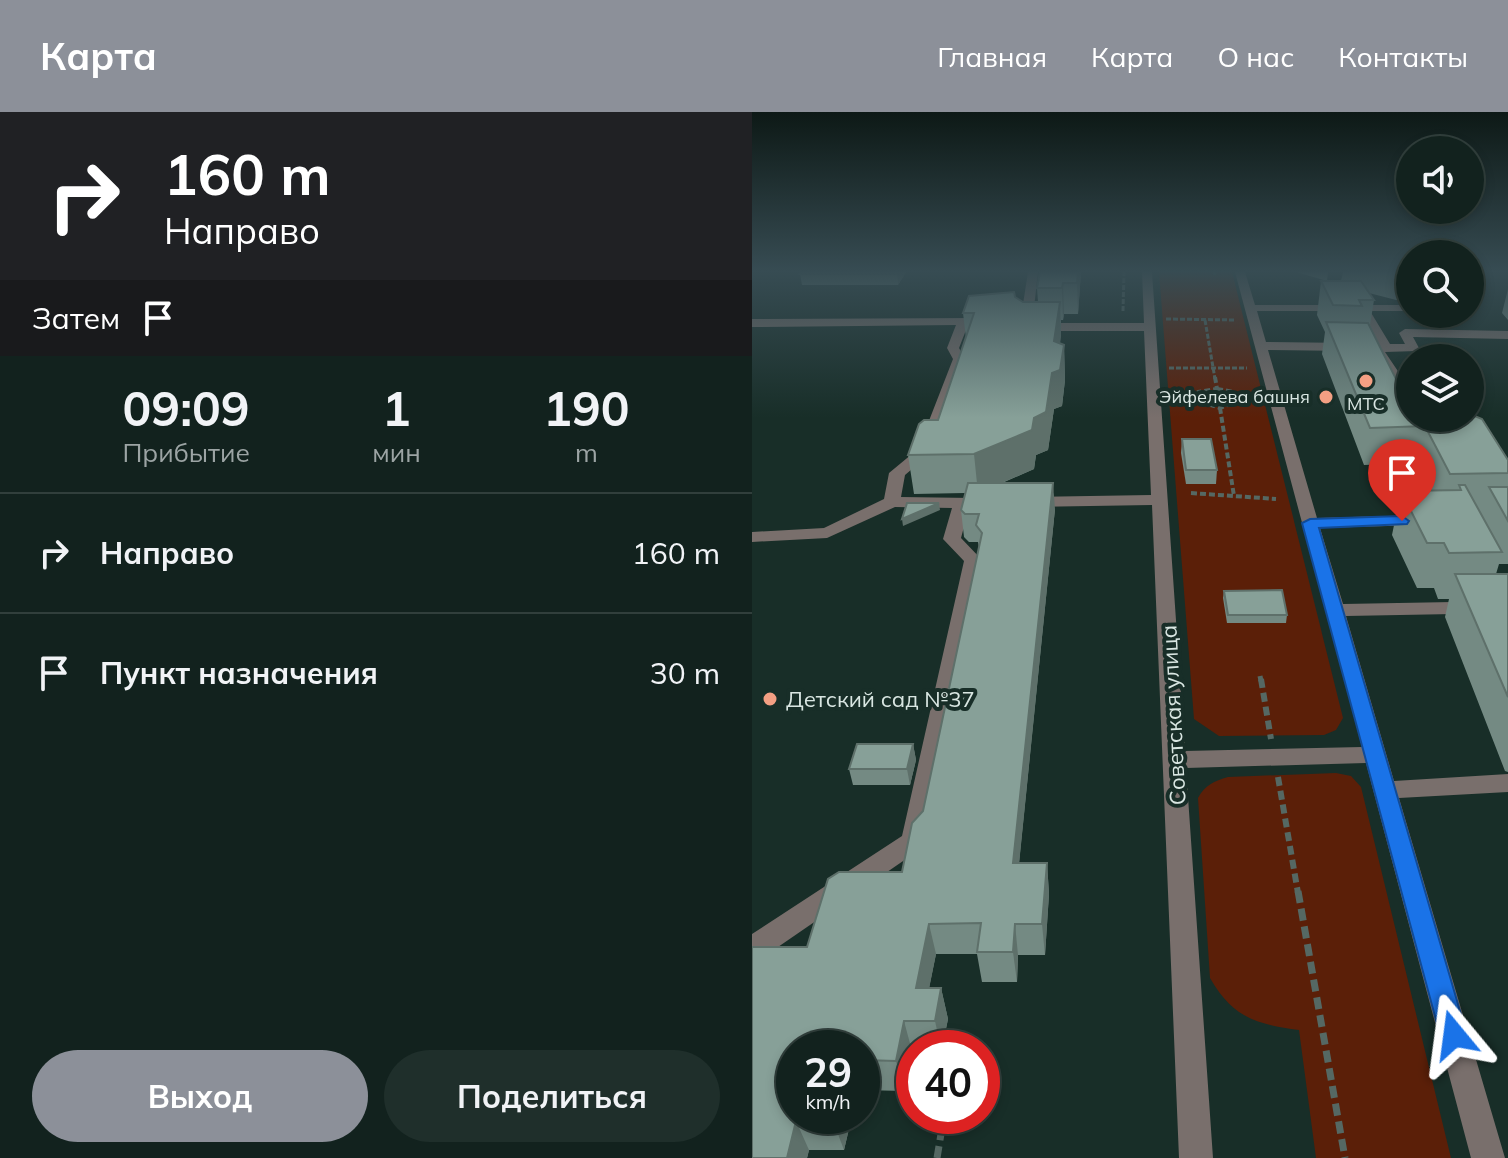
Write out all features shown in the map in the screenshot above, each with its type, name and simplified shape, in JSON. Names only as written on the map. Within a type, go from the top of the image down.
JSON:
[{"type":"street","points":[[752,323],[973,321]]},
{"type":"street","points":[[1022,321],[1025,327],[1123,327],[1157,323]]},
{"type":"street","points":[[1248,321],[1335,610],[1488,1158]]},
{"type":"street","points":[[1368,321],[1396,374]]},
{"type":"street","points":[[892,502],[897,473],[925,451],[959,359],[953,348],[963,323]]},
{"type":"street","name":"Советская улица","points":[[1157,323],[1159,500],[1196,1158]]},
{"type":"street","points":[[1257,357],[1413,348],[1405,333],[1508,335]]},
{"type":"street","points":[[752,537],[827,533],[892,502],[1159,500]]},
{"type":"street","points":[[752,949],[913,841],[973,560],[952,539],[962,503]]},
{"type":"street","points":[[1310,523],[1447,520]]},
{"type":"street","points":[[1335,610],[1508,608],[1494,582]]},
{"type":"street","points":[[1176,760],[1376,755]]},
{"type":"street","points":[[1385,790],[1508,783]]},
{"type":"path","points":[[1123,321],[1123,327]]},
{"type":"path","points":[[1157,323],[1192,321]]},
{"type":"path","points":[[1205,321],[1217,389]]},
{"type":"path","points":[[1168,368],[1213,368],[1257,357]]},
{"type":"path","points":[[1217,389],[1234,392],[1240,400],[1220,408],[1209,407],[1195,400],[1198,392],[1217,389]]},
{"type":"path","points":[[1220,408],[1234,496]]},
{"type":"path","points":[[1191,493],[1276,499]]},
{"type":"path","points":[[1260,676],[1345,1158]]},
{"type":"path","points":[[937,1158],[941,1134]]},
{"type":"shaded area","points":[[1163,321],[1244,321],[1343,718],[1336,730],[1324,735],[1219,736],[1194,719]]},
{"type":"shaded area","points":[[1336,773],[1351,776],[1361,787],[1451,1158],[1316,1158],[1299,1030],[1247,1017],[1228,1002],[1210,978],[1198,798],[1210,784],[1228,777]]},
{"type":"building","points":[[971,321],[1057,321],[1054,341],[1064,345],[1060,370],[1052,373],[1046,412],[1034,418],[1032,430],[974,454],[908,455],[919,424],[924,420],[938,420]]},
{"type":"building","points":[[1326,322],[1368,323],[1396,379],[1396,427],[1370,428]]},
{"type":"building","points":[[1484,422],[1508,460],[1508,473],[1450,474],[1428,432],[1484,432]]},
{"type":"building","points":[[1182,439],[1211,439],[1217,470],[1186,470]]},
{"type":"building","points":[[968,483],[1053,483],[1013,863],[1047,863],[1042,924],[1015,924],[1013,952],[977,952],[981,923],[929,924],[916,988],[941,988],[935,1021],[904,1021],[902,1030],[896,1030],[896,1061],[880,1061],[880,1030],[776,1030],[776,1134],[793,1134],[787,1158],[752,1158],[752,947],[807,947],[828,879],[839,872],[902,872],[912,823],[923,811],[982,533],[976,525],[979,514],[965,514],[961,510]]},
{"type":"building","points":[[1459,485],[1465,485],[1502,552],[1449,553],[1444,543],[1427,543],[1401,491],[1461,490]]},
{"type":"building","points":[[1489,487],[1508,487],[1508,521]]},
{"type":"building","points":[[907,503],[939,503],[902,519]]},
{"type":"building","points":[[1455,574],[1508,574],[1508,697]]},
{"type":"building","points":[[1282,590],[1287,615],[1228,615],[1224,591]]},
{"type":"building","points":[[857,744],[913,744],[907,769],[849,769]]},
{"type":"place","name":"МТС","points":[[1366,381]]},
{"type":"place","name":"Эйфелева башня","points":[[1326,397]]},
{"type":"place","name":"Детский сад №37","points":[[770,699]]},
{"type":"route","points":[[1402,521],[1310,523],[1454,1035]]}]
